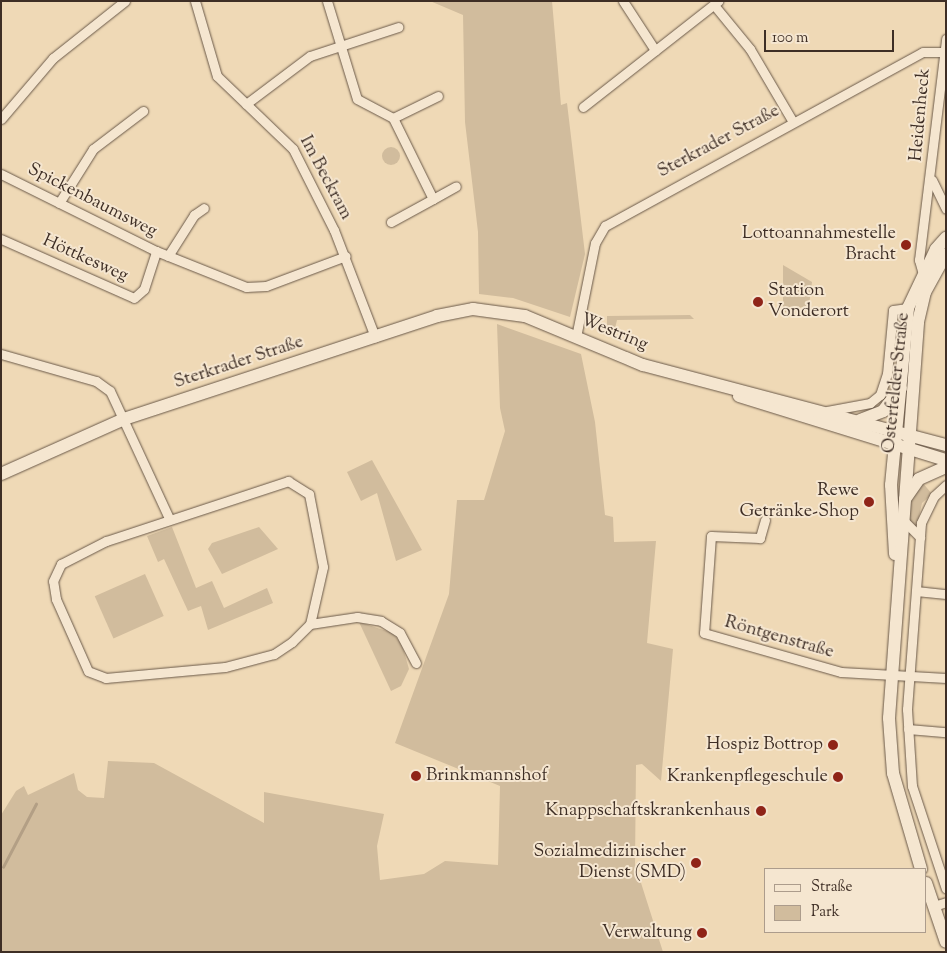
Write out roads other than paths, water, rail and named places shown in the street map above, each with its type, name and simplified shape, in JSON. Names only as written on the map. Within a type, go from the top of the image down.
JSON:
[{"type":"main road","name":"Osterfelder Straße","points":[[904,433],[902,388],[908,308],[923,274],[946,238]]},
{"type":"main road","name":"Osterfelder Straße","points":[[897,566],[890,511],[904,433],[918,322],[925,292],[946,254]]},
{"type":"main road","name":"Westring","points":[[495,309],[572,335],[643,365],[721,388],[827,411],[946,445]]},
{"type":"main road","name":"Sterkrader Straße","points":[[1,474],[124,420],[437,316],[495,309]]},
{"type":"main road","name":"Westring","points":[[721,388],[759,404],[946,460]]},
{"type":"main road","points":[[860,420],[883,411],[902,388]]},
{"type":"main road","name":"Osterfelder Straße","points":[[901,448],[904,521],[897,566],[889,732],[898,795],[921,868]]},
{"type":"main road","points":[[904,501],[919,479],[946,466]]},
{"type":"main road","points":[[927,884],[940,904],[946,942]]},
{"type":"street","points":[[1,119],[53,58],[125,1]]},
{"type":"street","name":"Im Beckram","points":[[195,1],[212,67],[221,83],[290,143],[346,256],[375,337]]},
{"type":"street","points":[[327,1],[357,99],[393,118],[433,199]]},
{"type":"street","points":[[623,1],[655,50]]},
{"type":"street","points":[[583,107],[716,3],[750,48],[793,122]]},
{"type":"street","points":[[246,104],[310,56],[339,44],[398,28]]},
{"type":"street","points":[[943,52],[946,39]]},
{"type":"street","name":"Sterkrader Straße","points":[[572,335],[595,243],[605,226],[923,52],[943,52]]},
{"type":"street","name":"Heidenheck","points":[[923,274],[919,260],[926,196],[932,180],[943,52]]},
{"type":"street","points":[[393,118],[438,96]]},
{"type":"street","points":[[59,203],[93,149],[143,111]]},
{"type":"street","name":"Spickenbaumsweg","points":[[1,174],[156,252],[234,284],[256,288],[346,256]]},
{"type":"street","name":"Heidenheck","points":[[932,180],[946,209]]},
{"type":"street","points":[[391,222],[456,186]]},
{"type":"street","name":"Spickenbaumsweg","points":[[168,256],[194,215],[204,208]]},
{"type":"street","name":"Höttkesweg","points":[[1,239],[134,298],[144,289],[156,252]]},
{"type":"street","name":"Osterfelder Straße","points":[[827,411],[870,403],[880,395],[887,374],[893,310],[908,308]]},
{"type":"street","points":[[1,354],[96,381],[110,391],[169,518]]},
{"type":"street","points":[[279,482],[303,487],[316,514],[323,567],[310,624],[282,650],[251,661],[132,676],[94,676],[88,671],[56,600],[55,572],[72,555],[169,518],[279,482]]},
{"type":"street","points":[[946,485],[926,508],[920,538],[908,729],[913,790],[946,889]]},
{"type":"street","name":"Röntgenstraße","points":[[765,520],[760,538],[711,536],[704,633],[841,672],[893,675]]},
{"type":"street","points":[[904,521],[920,538]]},
{"type":"street","points":[[916,591],[946,594]]},
{"type":"street","points":[[310,624],[357,617],[381,621],[400,633],[416,664]]},
{"type":"street","points":[[893,675],[946,678]]},
{"type":"street","points":[[908,729],[946,732]]},
{"type":"street","points":[[898,795],[913,790]]},
{"type":"waterway","points":[[3,867],[36,804]]},
{"type":"place","name":"Lottoannahmestelle Bracht","points":[[906,245]]},
{"type":"place","name":"Station Vonderort","points":[[758,302]]},
{"type":"place","name":"Rewe Getränke-Shop","points":[[869,502]]},
{"type":"place","name":"Hospiz Bottrop","points":[[833,745]]},
{"type":"place","name":"Brinkmannshof","points":[[416,776]]},
{"type":"place","name":"Krankenpflegeschule","points":[[838,777]]},
{"type":"place","name":"Knappschaftskrankenhaus","points":[[761,811]]},
{"type":"place","name":"Sozialmedizinischer Dienst (SMD)","points":[[696,863]]},
{"type":"place","name":"Verwaltung","points":[[702,933]]}]
